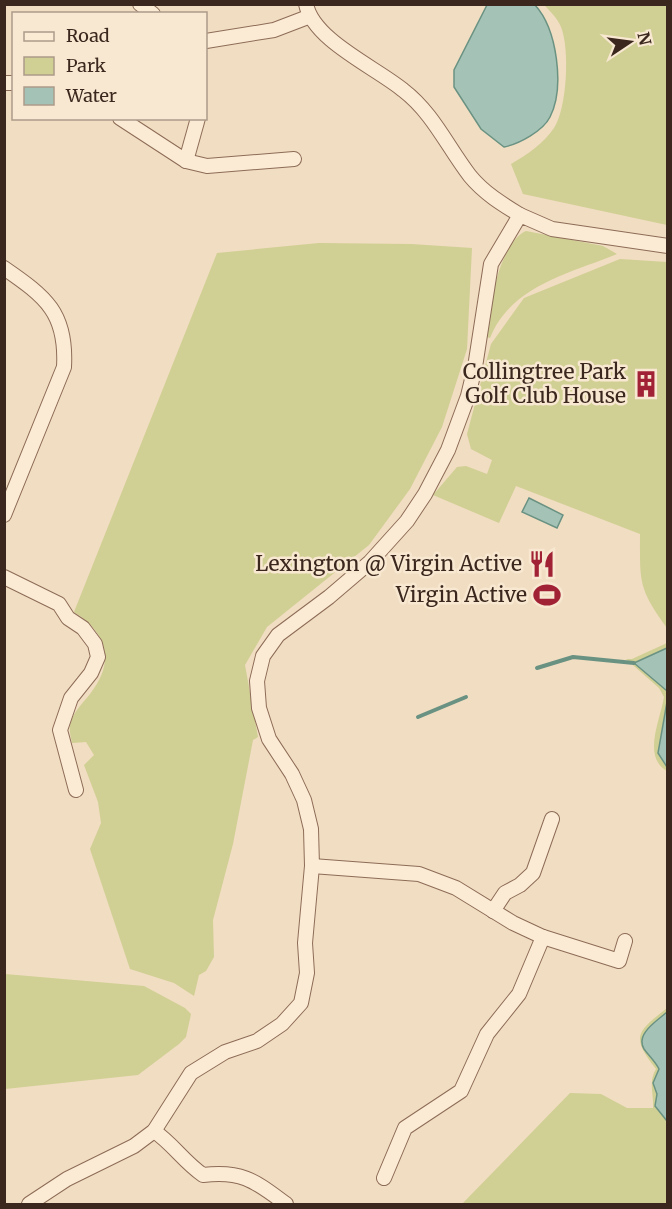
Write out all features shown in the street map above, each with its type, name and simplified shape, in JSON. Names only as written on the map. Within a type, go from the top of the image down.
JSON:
[{"type":"street","points":[[207,41],[274,30],[307,11],[333,41],[404,90],[426,110],[471,176],[493,199],[520,215],[552,229],[668,246]]},
{"type":"street","points":[[123,120],[186,161],[207,166],[294,159]]},
{"type":"street","points":[[186,161],[197,120]]},
{"type":"street","points":[[29,1204],[50,1193],[67,1179],[134,1146],[154,1131],[191,1073],[225,1052],[257,1041],[282,1024],[301,1003],[307,973],[306,906],[312,866],[311,829],[304,800],[292,774],[269,739],[259,708],[257,681],[263,656],[278,635],[329,597],[370,562],[407,521],[425,494],[448,450],[468,396],[475,367],[491,264],[520,215]]},
{"type":"street","points":[[4,268],[40,294],[58,318],[65,342],[64,367],[4,515]]},
{"type":"street","points":[[4,577],[59,604],[68,618],[87,633],[95,644],[98,657],[92,673],[71,698],[60,730],[76,790]]},
{"type":"street","points":[[493,911],[505,893],[520,885],[533,873],[552,819]]},
{"type":"street","points":[[312,866],[419,874],[456,888],[493,911],[543,937],[619,961],[625,941]]},
{"type":"street","points":[[384,1178],[405,1128],[461,1091],[487,1034],[519,994],[543,937]]},
{"type":"street","points":[[154,1131],[170,1141],[186,1164],[203,1175],[226,1172],[250,1178],[286,1204]]},
{"type":"street","points":[[50,1193],[60,1204]]},
{"type":"green space","points":[[544,5],[667,5],[667,225],[523,194],[511,164],[535,148],[554,128],[562,107],[566,79],[564,37],[558,21]]},
{"type":"green space","points":[[526,231],[603,246],[617,254],[562,275],[527,294],[499,320],[490,338],[487,337],[493,295],[502,263],[517,238]]},
{"type":"green space","points":[[319,243],[411,244],[472,248],[467,349],[442,427],[410,489],[369,545],[267,627],[245,665],[258,737],[253,740],[233,844],[213,920],[214,957],[206,971],[199,975],[194,996],[174,983],[130,969],[90,849],[101,823],[98,802],[84,765],[94,755],[86,742],[72,743],[70,727],[71,720],[98,682],[105,659],[100,638],[85,620],[74,612],[217,253]]},
{"type":"green space","points":[[620,259],[667,262],[667,628],[651,603],[643,584],[640,534],[516,486],[499,523],[433,495],[457,467],[466,466],[487,474],[492,460],[471,449],[467,434],[491,344],[524,298]]},
{"type":"green space","points":[[667,643],[667,771],[655,757],[654,748],[664,697],[659,688],[626,659],[632,659]]},
{"type":"green space","points":[[5,974],[144,986],[185,1008],[191,1014],[186,1037],[138,1075],[5,1089]]},
{"type":"green space","points":[[667,1008],[667,1204],[462,1204],[570,1093],[601,1094],[627,1108],[653,1108],[652,1083],[656,1069],[643,1049],[640,1035],[649,1023]]},
{"type":"water","points":[[487,5],[535,5],[549,28],[558,75],[555,105],[547,122],[530,136],[504,147],[481,129],[454,87],[454,70]]},
{"type":"water","points":[[529,498],[563,515],[557,528],[522,512]]},
{"type":"water","points":[[667,648],[667,691],[634,663]]},
{"type":"water","points":[[667,702],[668,767],[658,753]]},
{"type":"water","points":[[667,1012],[667,1121],[655,1106],[657,1094],[653,1083],[659,1069],[644,1049],[642,1038],[648,1028]]},
{"type":"waterway","points":[[537,668],[573,657],[634,663]]},
{"type":"waterway","points":[[418,717],[466,697]]},
{"type":"place","name":"Collingtree Park Golf Club House","points":[[646,384]]},
{"type":"place","name":"Lexington @ Virgin Active","points":[[542,564]]},
{"type":"place","name":"Virgin Active","points":[[547,595]]}]
